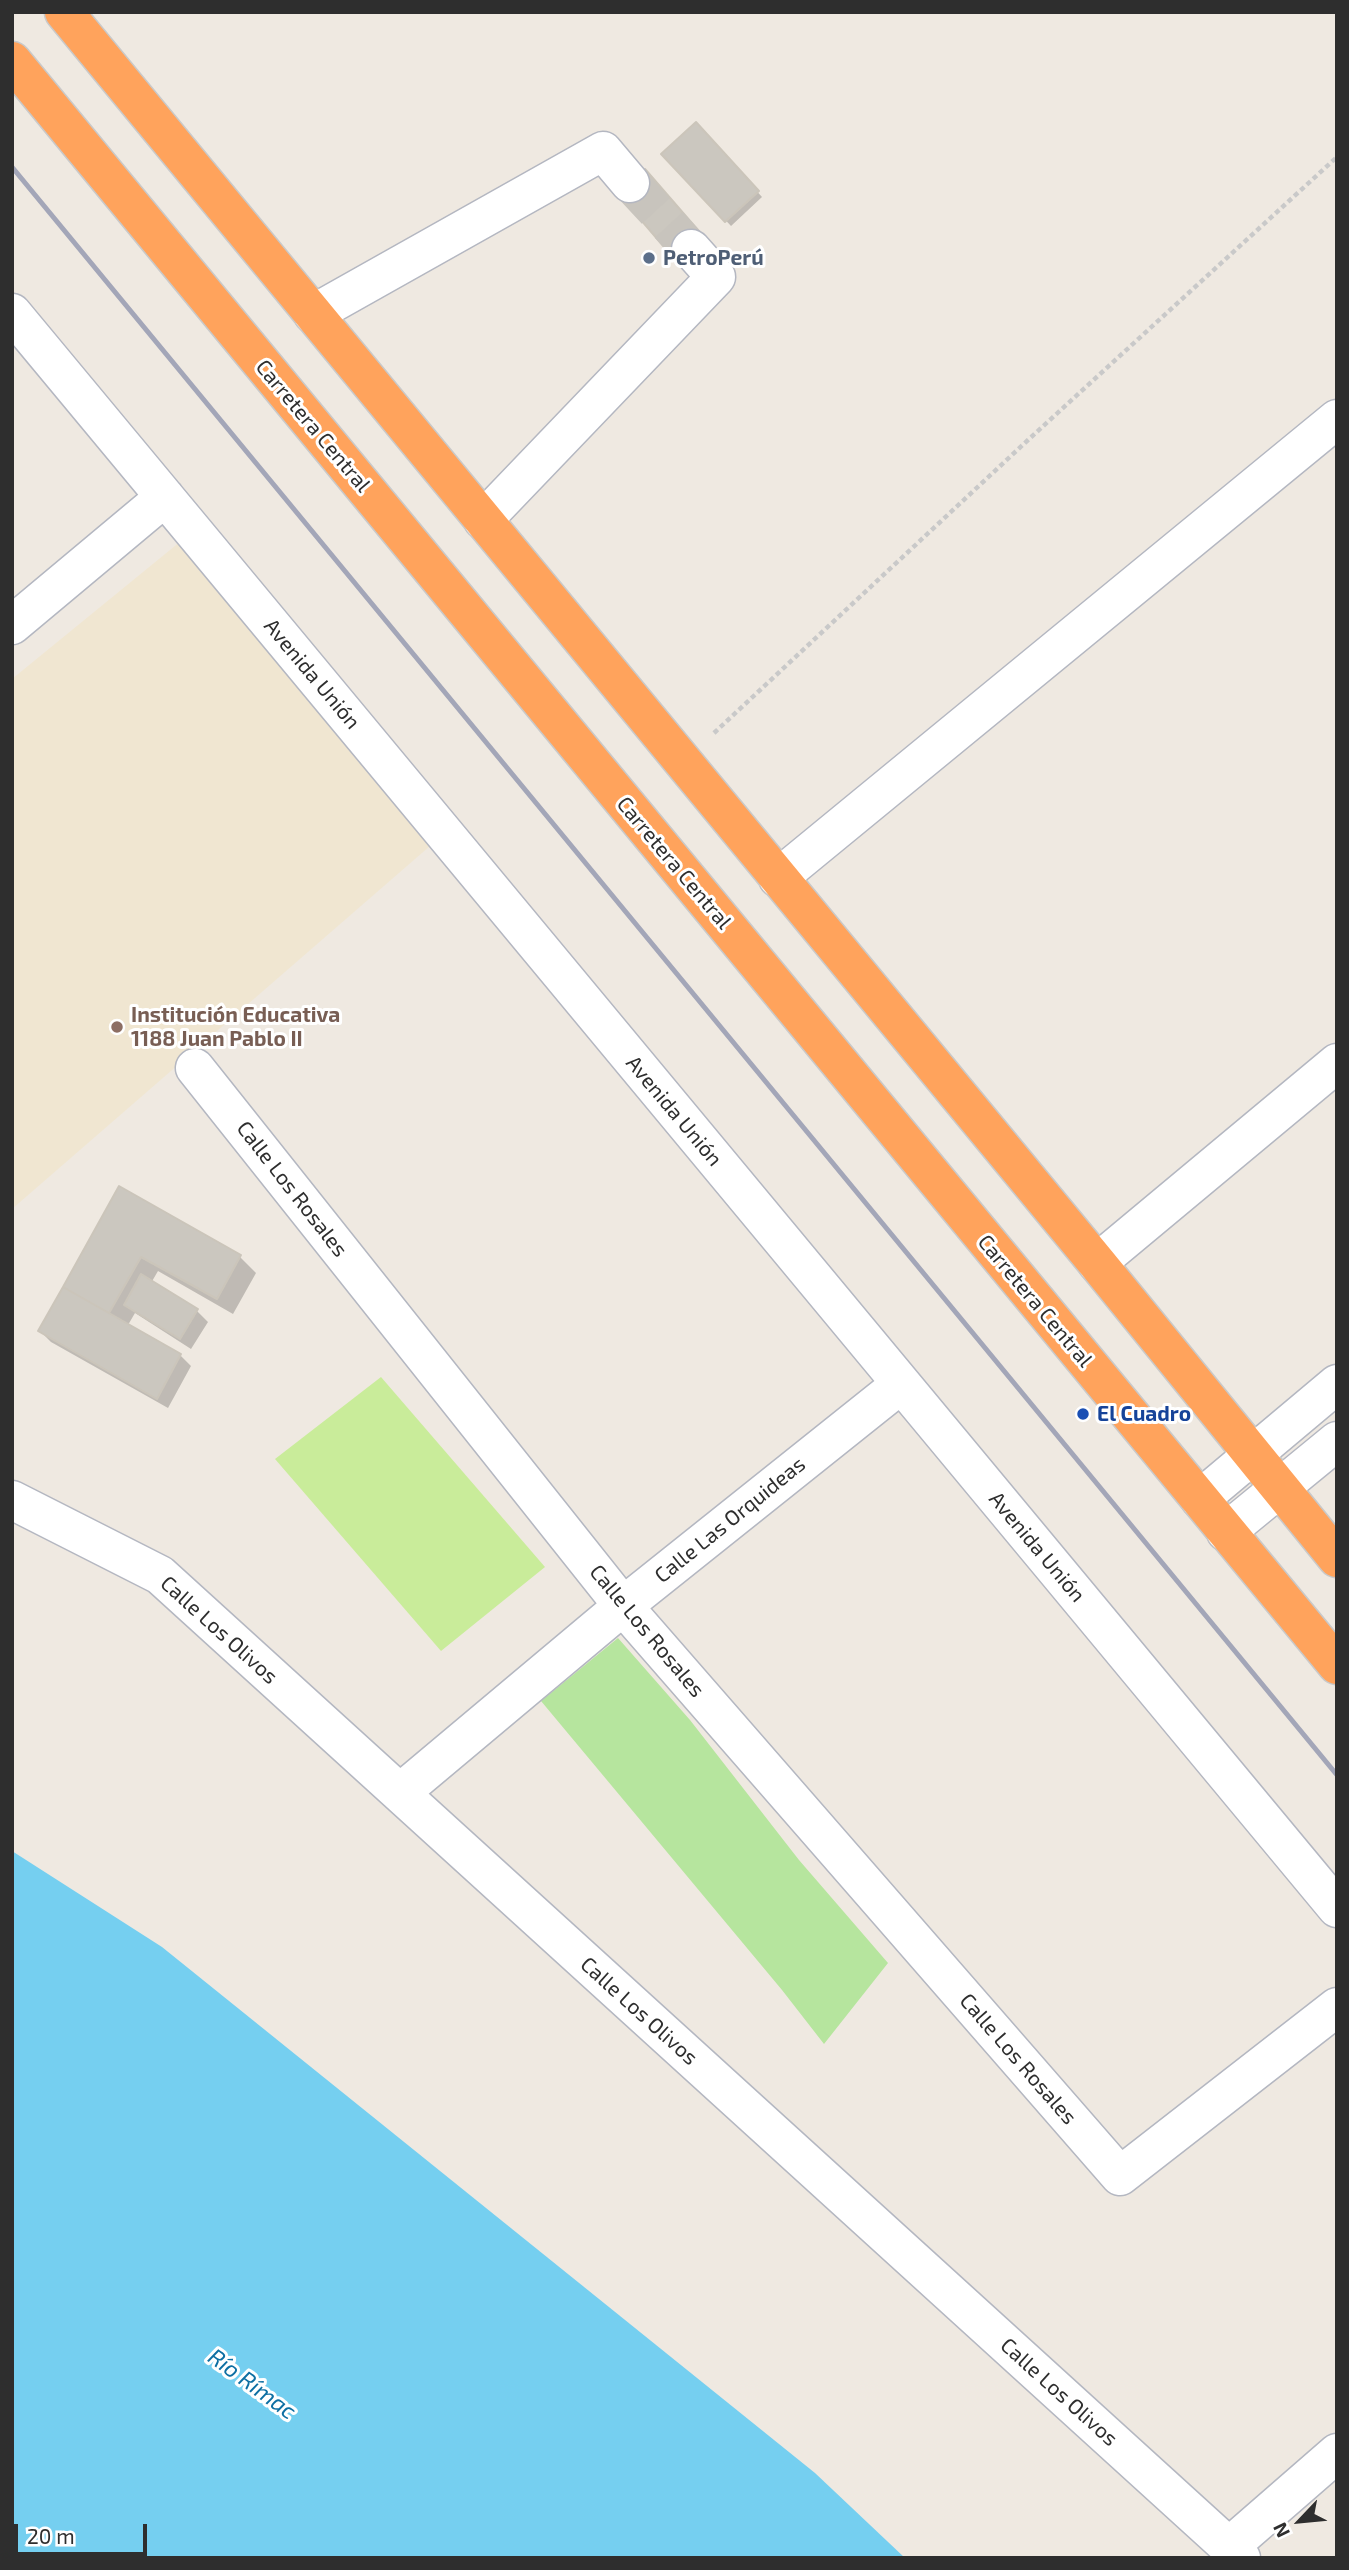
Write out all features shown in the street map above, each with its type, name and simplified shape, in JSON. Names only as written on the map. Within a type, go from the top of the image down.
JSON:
[{"type":"highway","points":[[64,12],[1097,1263],[1337,1558]]},
{"type":"highway","name":"Carretera Central","points":[[12,61],[1337,1665]]},
{"type":"street","points":[[313,314],[603,151],[630,183]]},
{"type":"street","points":[[483,520],[716,277],[691,249]]},
{"type":"street","name":"Avenida Unión","points":[[12,313],[1337,1908]]},
{"type":"street","points":[[778,877],[1337,419]]},
{"type":"street","points":[[12,625],[165,497]]},
{"type":"street","points":[[1097,1263],[1337,1063]]},
{"type":"street","name":"Calle Los Rosales","points":[[195,1068],[623,1606],[1120,2176],[1337,2007]]},
{"type":"street","name":"Calle Las Orquideas","points":[[400,1793],[623,1606],[901,1384]]},
{"type":"street","points":[[1200,1499],[1337,1384]]},
{"type":"street","points":[[1227,1532],[1337,1441]]},
{"type":"street","name":"Calle Los Olivos","points":[[12,1500],[160,1576],[1235,2552]]},
{"type":"street","points":[[1235,2552],[1337,2453]]},
{"type":"path","points":[[686,766],[708,739],[1028,440],[1337,157]]},
{"type":"shaded area","name":"Institución Educativa 1188 Juan Pablo II","points":[[181,541],[430,846],[12,1209],[12,679]]},
{"type":"green space","points":[[381,1377],[545,1567],[441,1651],[275,1459]]},
{"type":"green space","points":[[618,1638],[690,1720],[799,1860],[888,1963],[824,2044],[541,1701]]},
{"type":"water","name":"Río Rímac","points":[[12,1851],[162,1947],[815,2473],[905,2558],[12,2558]]},
{"type":"building","points":[[696,122],[759,191],[725,222],[661,154]]},
{"type":"building","points":[[645,169],[704,237],[676,261],[618,193]]},
{"type":"building","points":[[119,1186],[241,1255],[217,1299],[141,1257],[109,1313],[63,1287]]},
{"type":"building","points":[[141,1274],[198,1309],[180,1339],[124,1305]]},
{"type":"building","points":[[63,1287],[181,1354],[157,1399],[38,1331]]},
{"type":"tunnel","points":[[630,183],[691,249]]},
{"type":"railway","points":[[12,167],[1337,1775]]},
{"type":"place","name":"PetroPerú","points":[[649,258]]},
{"type":"place","name":"Institución Educativa 1188 Juan Pablo II","points":[[117,1027]]},
{"type":"place","name":"El Cuadro","points":[[1083,1414]]}]
